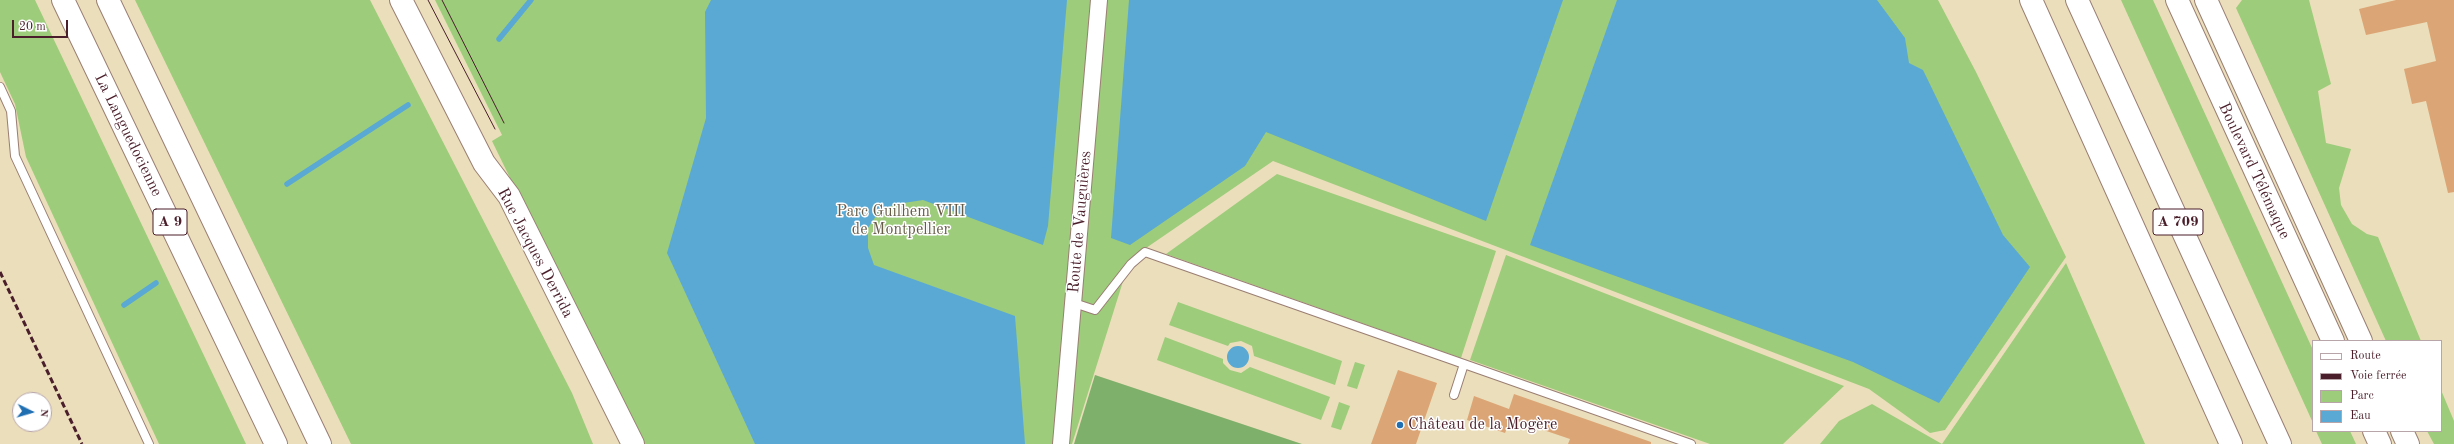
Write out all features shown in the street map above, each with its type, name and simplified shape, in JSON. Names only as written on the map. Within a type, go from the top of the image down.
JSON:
[{"type":"main road","name":"La Languedocienne","points":[[63,0],[276,444]]},
{"type":"main road","name":"A 9","points":[[108,0],[320,444]]},
{"type":"main road","name":"Rue Jacques Derrida","points":[[401,0],[484,162],[509,196],[632,444]]},
{"type":"main road","name":"A 709","points":[[2031,0],[2231,444]]},
{"type":"main road","name":"A 709","points":[[2077,0],[2280,444]]},
{"type":"main road","name":"Boulevard Télémaque","points":[[2177,0],[2333,340]]},
{"type":"main road","name":"Boulevard Télémaque","points":[[2206,0],[2361,340]]},
{"type":"main road","points":[[2374,432],[2380,444]]},
{"type":"main road","points":[[2402,432],[2408,444]]},
{"type":"street","name":"Route de Vauguières","points":[[1061,444],[1099,0]]},
{"type":"lane","points":[[0,87],[11,111],[15,156],[149,444]]},
{"type":"lane","points":[[1074,303],[1095,310],[1131,264],[1145,252],[1691,444]]},
{"type":"lane","points":[[1454,395],[1464,364]]},
{"type":"green space","points":[[0,0],[35,0],[246,444],[159,444],[26,157],[15,104],[0,72]]},
{"type":"green space","points":[[135,0],[370,0],[572,393],[593,444],[351,444]]},
{"type":"green space","name":"Parc Guilhem VIII de Montpellier","points":[[435,0],[1938,0],[1976,72],[2066,257],[1945,430],[1930,433],[1869,389],[1273,161],[1130,259],[1072,444],[640,444],[492,141],[502,135]]},
{"type":"green space","points":[[2121,0],[2153,0],[2312,348],[2312,421]]},
{"type":"green space","points":[[2242,0],[2309,0],[2331,84],[2318,91],[2326,143],[2351,149],[2339,188],[2341,205],[2352,224],[2367,234],[2378,237],[2421,340],[2386,340],[2236,8]]},
{"type":"green space","points":[[1277,174],[1496,251],[1461,358],[1166,254]]},
{"type":"green space","points":[[1506,255],[1844,386],[1783,444],[1710,444],[1470,360]]},
{"type":"green space","points":[[2066,263],[2145,444],[1942,444]]},
{"type":"green space","points":[[1178,302],[1342,361],[1335,385],[1254,356],[1252,346],[1241,341],[1230,343],[1228,346],[1169,325]]},
{"type":"green space","points":[[1165,337],[1223,359],[1223,363],[1230,370],[1241,373],[1250,367],[1330,397],[1321,420],[1157,360]]},
{"type":"green space","points":[[1355,362],[1365,365],[1357,389],[1347,386]]},
{"type":"green space","points":[[1095,375],[1302,444],[1074,444]]},
{"type":"green space","points":[[2442,392],[2454,421],[2454,444],[2434,444],[2428,432],[2442,432]]},
{"type":"green space","points":[[1339,402],[1350,406],[1341,430],[1331,427]]},
{"type":"green space","points":[[1872,404],[1942,444],[1820,444],[1839,421]]},
{"type":"green space","points":[[2316,432],[2350,432],[2356,444],[2322,444]]},
{"type":"water","points":[[711,0],[1067,0],[1048,226],[1043,245],[923,200],[897,204],[880,210],[868,228],[868,248],[874,265],[1015,316],[1025,444],[755,444],[667,253],[706,118],[705,12]]},
{"type":"water","points":[[1129,0],[1563,0],[1486,221],[1266,132],[1245,166],[1130,245],[1111,238]]},
{"type":"water","points":[[1617,0],[1877,0],[1905,38],[1909,63],[1923,70],[2003,235],[2030,267],[1939,403],[1853,362],[1530,245]]},
{"type":"water","points":[[1238,346],[1246,349],[1249,357],[1246,365],[1238,368],[1230,365],[1227,357],[1230,349]]},
{"type":"building","points":[[2396,0],[2454,0],[2454,192],[2448,193],[2426,101],[2412,104],[2404,69],[2436,61],[2427,22],[2366,35],[2359,9]]},
{"type":"building","name":"Château de la Mogère","points":[[1398,370],[1437,383],[1416,444],[1371,444]]},
{"type":"building","points":[[1514,394],[1651,442],[1651,444],[1568,444],[1570,439],[1511,419],[1505,433],[1467,420],[1474,396],[1509,409]]},
{"type":"waterway","points":[[499,39],[531,0]]},
{"type":"waterway","points":[[287,184],[408,105]]},
{"type":"waterway","points":[[124,305],[156,283]]},
{"type":"tram line","points":[[428,0],[495,129]]},
{"type":"tram line","points":[[442,0],[504,123]]},
{"type":"railway","points":[[0,272],[82,444]]},
{"type":"place","name":"Château de la Mogère","points":[[1400,425]]}]
